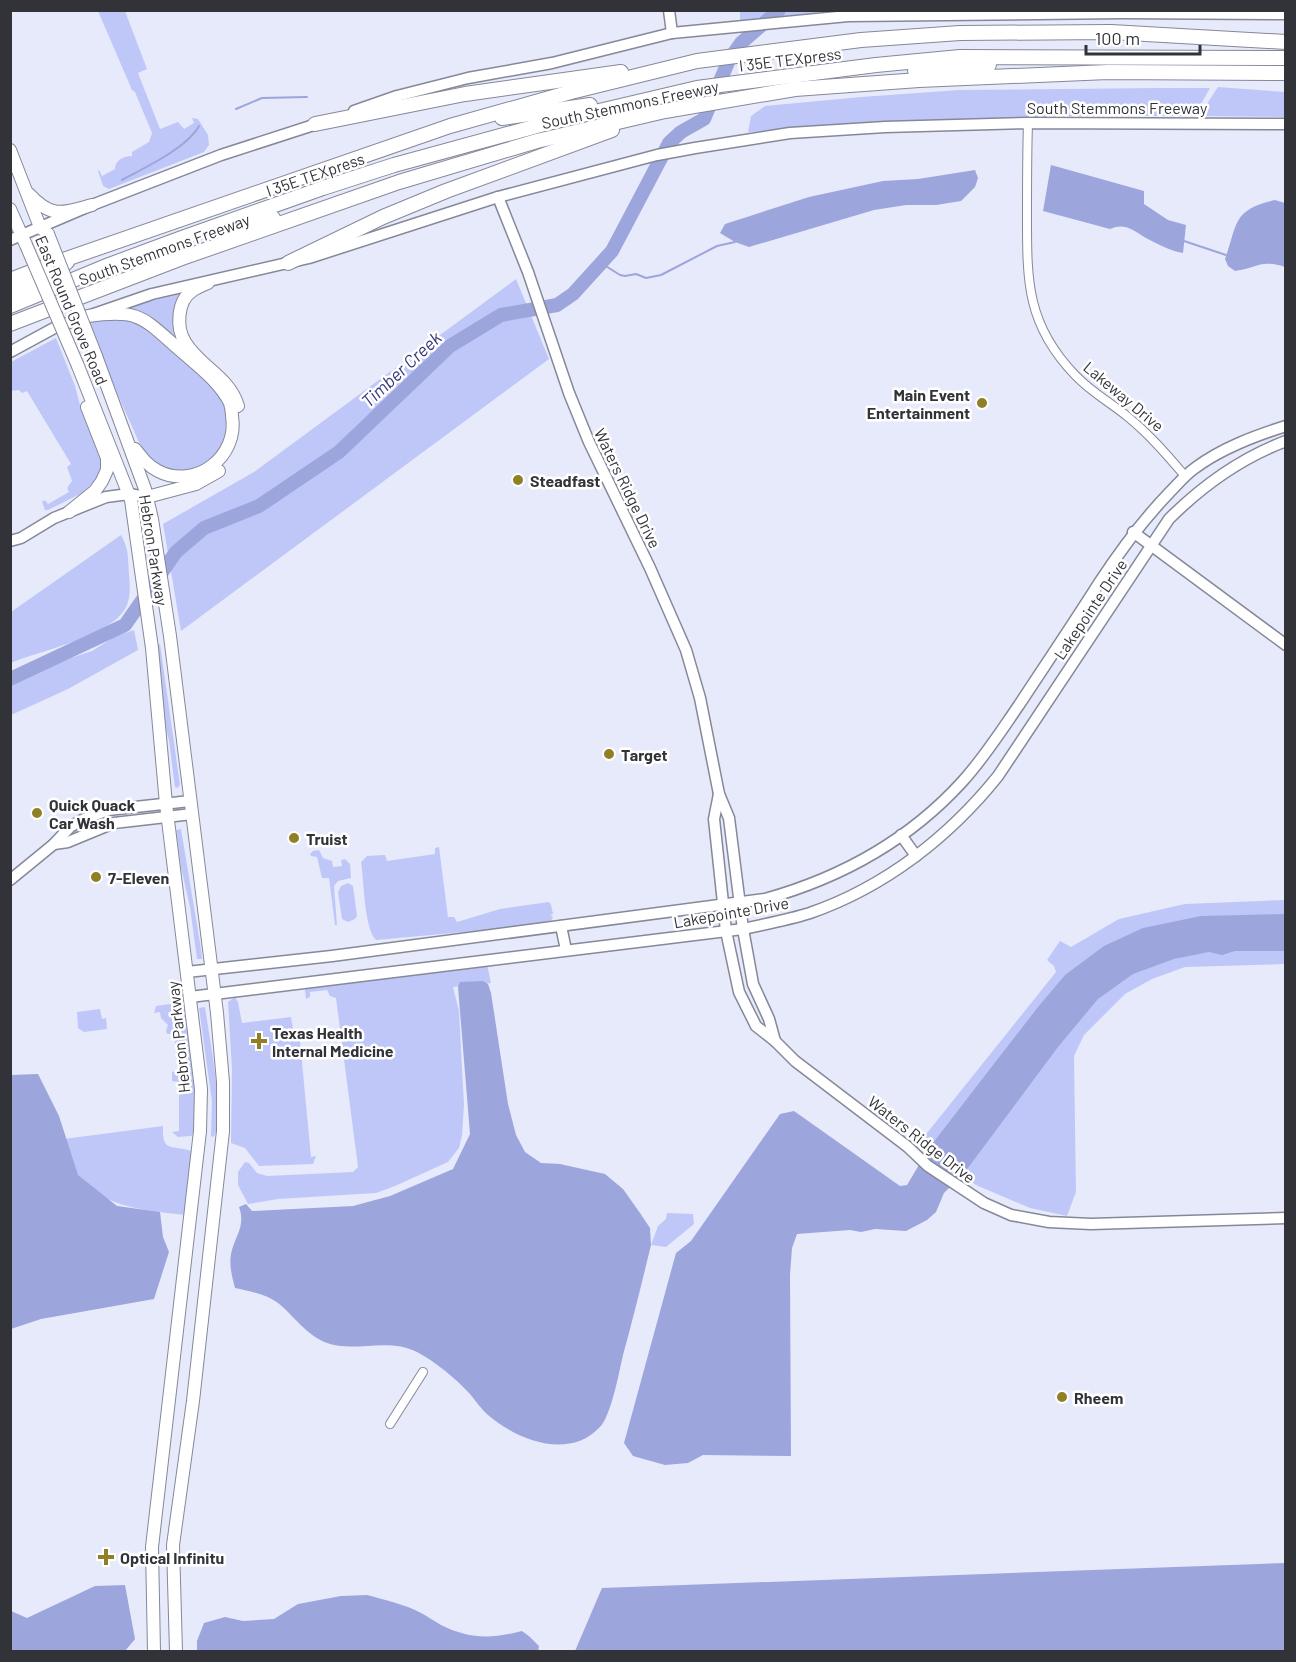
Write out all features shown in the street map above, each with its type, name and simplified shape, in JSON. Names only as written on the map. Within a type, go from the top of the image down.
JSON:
[{"type":"highway","name":"South Stemmons Freeway","points":[[12,279],[450,126],[571,92],[697,61],[814,46],[960,33],[1111,32],[1286,42]]},
{"type":"highway","points":[[795,89],[879,73],[1115,56]]},
{"type":"highway","name":"I 35E TEXpress","points":[[108,266],[323,188],[394,165],[548,123],[697,88],[960,57],[1286,58]]},
{"type":"highway","points":[[315,124],[465,94],[697,61]]},
{"type":"highway","name":"South Stemmons Freeway","points":[[10,325],[172,262],[399,182],[537,141],[665,111],[795,89],[919,80],[1060,74],[1286,73]]},
{"type":"highway","points":[[450,126],[697,88]]},
{"type":"highway","points":[[288,263],[383,217],[446,191],[665,111]]},
{"type":"highway","points":[[10,306],[108,266],[399,182]]},
{"type":"highway","points":[[10,293],[52,275],[73,257]]},
{"type":"main road","points":[[669,10],[672,33]]},
{"type":"main road","points":[[20,240],[44,231],[92,205],[221,154],[397,96],[468,78],[552,63],[672,33],[848,16],[1121,12],[1286,14]]},
{"type":"main road","name":"South Stemmons Freeway","points":[[10,352],[56,327],[152,294],[288,263],[498,197],[657,155],[790,133],[874,127],[1028,123],[1286,124]]},
{"type":"main road","name":"East Round Grove Road","points":[[10,150],[96,356],[126,436]]},
{"type":"main road","points":[[25,189],[39,205],[49,211],[61,213],[92,205]]},
{"type":"main road","name":"Waters Ridge Drive","points":[[498,197],[528,272],[569,393],[589,442],[650,568],[686,650],[700,698],[719,794],[729,818],[743,929],[753,984],[769,1019],[775,1041]]},
{"type":"main road","name":"East Round Grove Road","points":[[10,208],[20,240],[78,366],[102,425]]},
{"type":"main road","points":[[10,541],[21,538],[54,518],[106,497],[129,494],[147,496],[196,484],[211,477],[228,460],[238,437],[240,419],[234,394],[224,380],[185,343],[180,329],[179,313],[183,302],[190,292],[208,283]]},
{"type":"main road","points":[[88,315],[116,312],[142,318],[220,388],[230,404],[233,428],[227,450],[217,462],[198,474],[177,477],[156,470],[145,462],[126,436]]},
{"type":"main road","points":[[69,512],[95,491],[107,470],[107,458],[86,404],[87,388]]},
{"type":"main road","name":"Hebron Parkway","points":[[102,425],[129,494],[135,524],[152,648],[167,810],[201,1089],[198,1148],[152,1547],[154,1652]]},
{"type":"main road","name":"Lakepointe Drive","points":[[187,972],[332,956],[740,903],[765,899],[822,881],[869,857],[901,835],[962,783],[1000,732],[1117,555],[1134,532],[1185,476],[1243,441],[1286,426]]},
{"type":"main road","name":"Hebron Parkway","points":[[126,436],[147,496],[170,636],[223,1082],[221,1150],[193,1401],[173,1545],[176,1652]]},
{"type":"main road","name":"Lakepointe Drive","points":[[190,997],[743,929],[809,913],[855,895],[892,874],[916,856],[979,799],[998,776],[1169,519],[1210,482],[1250,457],[1286,441]]},
{"type":"main road","points":[[1134,532],[1286,645]]},
{"type":"main road","points":[[1117,555],[1136,567]]},
{"type":"main road","points":[[1000,732],[1018,744]]},
{"type":"main road","name":"Waters Ridge Drive","points":[[719,794],[714,819],[726,931],[740,992],[756,1026],[795,1061],[908,1147],[928,1166],[967,1193],[1011,1215],[1065,1224],[1286,1218]]},
{"type":"main road","points":[[167,810],[190,801]]},
{"type":"main road","points":[[10,880],[54,844],[70,827],[108,810],[167,810],[192,814]]},
{"type":"main road","points":[[901,835],[916,856]]},
{"type":"main road","points":[[561,926],[566,950]]},
{"type":"main road","points":[[198,1148],[221,1150]]},
{"type":"main road","points":[[170,1400],[193,1401]]},
{"type":"main road","points":[[168,1414],[191,1416]]},
{"type":"street","name":"Lakeway Drive","points":[[1028,123],[1028,284],[1036,314],[1046,338],[1057,356],[1098,397],[1125,415],[1150,436],[1185,476]]},
{"type":"street","points":[[390,1425],[423,1372]]},
{"type":"shaded area","points":[[740,10],[818,11],[740,21]]},
{"type":"shaded area","points":[[98,11],[125,11],[147,69],[138,73],[160,129],[178,122],[184,129],[194,123],[192,118],[198,119],[208,135],[209,145],[204,152],[109,189],[103,186],[98,171],[102,176],[115,169],[121,159],[132,156],[132,152],[149,142],[152,133]]},
{"type":"shaded area","points":[[1218,87],[1285,92],[1285,117],[1199,116]]},
{"type":"shaded area","points":[[1210,88],[1201,104],[1189,116],[1059,116],[748,132],[751,116],[765,106],[959,90]]},
{"type":"shaded area","points":[[1051,165],[1144,191],[1144,204],[1168,220],[1186,225],[1183,253],[1164,247],[1125,227],[1110,229],[1043,211]]},
{"type":"shaded area","points":[[975,170],[978,178],[975,187],[961,201],[874,210],[749,247],[720,233],[725,224],[809,197],[883,181],[918,179]]},
{"type":"shaded area","points":[[1275,200],[1285,203],[1285,267],[1264,264],[1235,271],[1228,266],[1225,259],[1235,227],[1251,208]]},
{"type":"shaded area","points":[[516,279],[549,359],[181,631],[163,524],[254,472]]},
{"type":"shaded area","points":[[181,294],[177,307],[194,357],[129,309],[133,305]]},
{"type":"shaded area","points":[[104,317],[126,320],[151,332],[220,392],[229,417],[227,434],[219,449],[207,461],[192,469],[175,471],[159,465],[145,452],[120,399],[89,322]]},
{"type":"shaded area","points":[[56,338],[102,466],[95,481],[82,493],[45,510],[42,502],[45,500],[48,504],[69,492],[67,488],[72,481],[67,467],[71,464],[27,391],[22,393],[19,390],[11,391],[11,362]]},
{"type":"shaded area","points":[[121,535],[128,554],[130,591],[128,603],[118,617],[106,627],[91,634],[11,663],[11,612]]},
{"type":"shaded area","points":[[134,630],[138,650],[68,689],[11,715],[11,683],[92,651],[116,636]]},
{"type":"shaded area","points":[[160,644],[180,785],[177,788],[163,719],[155,647]]},
{"type":"shaded area","points":[[181,829],[202,959],[197,959],[190,907],[181,867],[176,830]]},
{"type":"shaded area","points":[[439,847],[448,917],[454,917],[457,922],[500,909],[549,902],[553,914],[550,915],[553,917],[551,921],[497,929],[376,940],[369,926],[361,862],[367,856],[385,855],[387,861],[435,854],[435,848]]},
{"type":"shaded area","points":[[319,850],[323,858],[332,861],[333,867],[342,866],[341,860],[345,859],[350,864],[351,878],[338,881],[334,886],[337,925],[335,925],[329,878],[322,878],[317,857],[310,854]]},
{"type":"shaded area","points":[[348,883],[353,886],[357,916],[348,922],[342,919],[338,892],[341,886]]},
{"type":"shaded area","points":[[1285,900],[1285,964],[1185,967],[1152,979],[1125,994],[1084,1035],[1074,1056],[1076,1192],[1067,1216],[1030,1208],[976,1185],[919,1143],[1056,972],[1054,966],[1047,960],[1060,941],[1071,947],[1119,919],[1185,904]]},
{"type":"shaded area","points":[[1285,914],[1285,951],[1235,951],[1222,955],[1209,952],[1174,959],[1133,974],[1098,999],[1058,1047],[965,1172],[944,1193],[936,1212],[927,1220],[906,1231],[875,1229],[861,1232],[850,1230],[797,1234],[792,1248],[790,1275],[791,1456],[703,1455],[688,1463],[665,1465],[633,1456],[624,1443],[676,1253],[691,1241],[780,1114],[794,1111],[900,1186],[907,1185],[929,1148],[1038,1007],[1065,975],[1104,946],[1143,928],[1201,916]]},
{"type":"shaded area","points":[[487,964],[491,983],[453,987],[459,1011],[464,1105],[459,1148],[448,1162],[376,1193],[278,1199],[248,1204],[238,1185],[238,1172],[245,1162],[249,1163],[257,1173],[267,1176],[353,1172],[358,1167],[336,998],[330,996],[327,990],[310,992],[310,997],[306,999],[305,989],[308,986]]},
{"type":"shaded area","points":[[483,981],[488,984],[491,993],[508,1104],[516,1135],[525,1152],[541,1163],[560,1164],[605,1174],[623,1189],[650,1228],[651,1245],[611,1405],[599,1428],[587,1438],[573,1443],[558,1445],[543,1443],[513,1432],[488,1415],[470,1394],[445,1371],[417,1352],[383,1345],[338,1346],[320,1340],[278,1303],[257,1293],[235,1288],[232,1275],[231,1254],[241,1220],[239,1207],[246,1204],[252,1211],[353,1206],[390,1196],[453,1169],[470,1134],[458,987],[460,982]]},
{"type":"shaded area","points":[[235,997],[242,1023],[291,1017],[293,1029],[299,1031],[311,1157],[316,1156],[313,1164],[259,1166],[245,1148],[231,1143],[232,1069],[228,1002]]},
{"type":"shaded area","points":[[177,1003],[179,1009],[186,1010],[195,1087],[194,1133],[191,1136],[178,1137],[172,1132],[179,1131],[179,1082],[172,1081],[172,1072],[178,1070],[174,1034],[167,1034],[168,1025],[161,1018],[160,1012],[154,1013],[156,1006]]},
{"type":"shaded area","points":[[205,1007],[217,1096],[217,1129],[213,1137],[211,1136],[212,1101],[199,1008]]},
{"type":"shaded area","points":[[100,1009],[102,1019],[106,1018],[107,1029],[84,1032],[78,1028],[77,1012]]},
{"type":"shaded area","points":[[38,1074],[59,1116],[78,1175],[117,1206],[160,1212],[163,1237],[169,1252],[154,1299],[41,1319],[11,1329],[11,1075]]},
{"type":"shaded area","points":[[163,1126],[166,1144],[191,1151],[185,1215],[128,1206],[101,1196],[80,1178],[72,1164],[64,1139]]},
{"type":"shaded area","points":[[667,1213],[693,1214],[694,1224],[666,1247],[651,1245],[658,1226],[666,1219]]},
{"type":"shaded area","points":[[1285,1563],[1285,1651],[575,1651],[602,1588]]},
{"type":"shaded area","points":[[125,1585],[135,1639],[125,1651],[11,1651],[11,1611],[27,1618],[95,1586]]},
{"type":"shaded area","points":[[367,1595],[408,1607],[461,1633],[491,1636],[522,1631],[539,1646],[538,1652],[197,1651],[197,1641],[204,1623],[225,1617],[243,1621],[274,1619],[298,1604],[341,1596]]},
{"type":"waterway","name":"Timber Creek","points":[[10,679],[125,625],[176,552],[204,528],[259,506],[339,452],[450,346],[501,315],[557,305],[573,294],[612,251],[669,143],[681,132],[704,119],[729,60],[741,43],[779,10]]},
{"type":"waterway","points":[[236,109],[262,98],[307,97]]},
{"type":"waterway","points":[[122,180],[175,150],[199,126]]},
{"type":"waterway","points":[[1184,241],[1226,255]]},
{"type":"waterway","points":[[601,263],[620,275],[636,274],[646,278],[661,275],[717,246],[735,242]]},
{"type":"place","name":"Main Event Entertainment","points":[[982,403]]},
{"type":"place","name":"Steadfast","points":[[518,480]]},
{"type":"place","name":"Target","points":[[609,754]]},
{"type":"place","name":"Quick Quack Car Wash","points":[[37,813]]},
{"type":"place","name":"Truist","points":[[294,838]]},
{"type":"place","name":"7-Eleven","points":[[96,877]]},
{"type":"place","name":"Texas Health Internal Medicine","points":[[259,1041]]},
{"type":"place","name":"Rheem","points":[[1062,1397]]},
{"type":"place","name":"Optical Infinitu","points":[[106,1557]]}]
